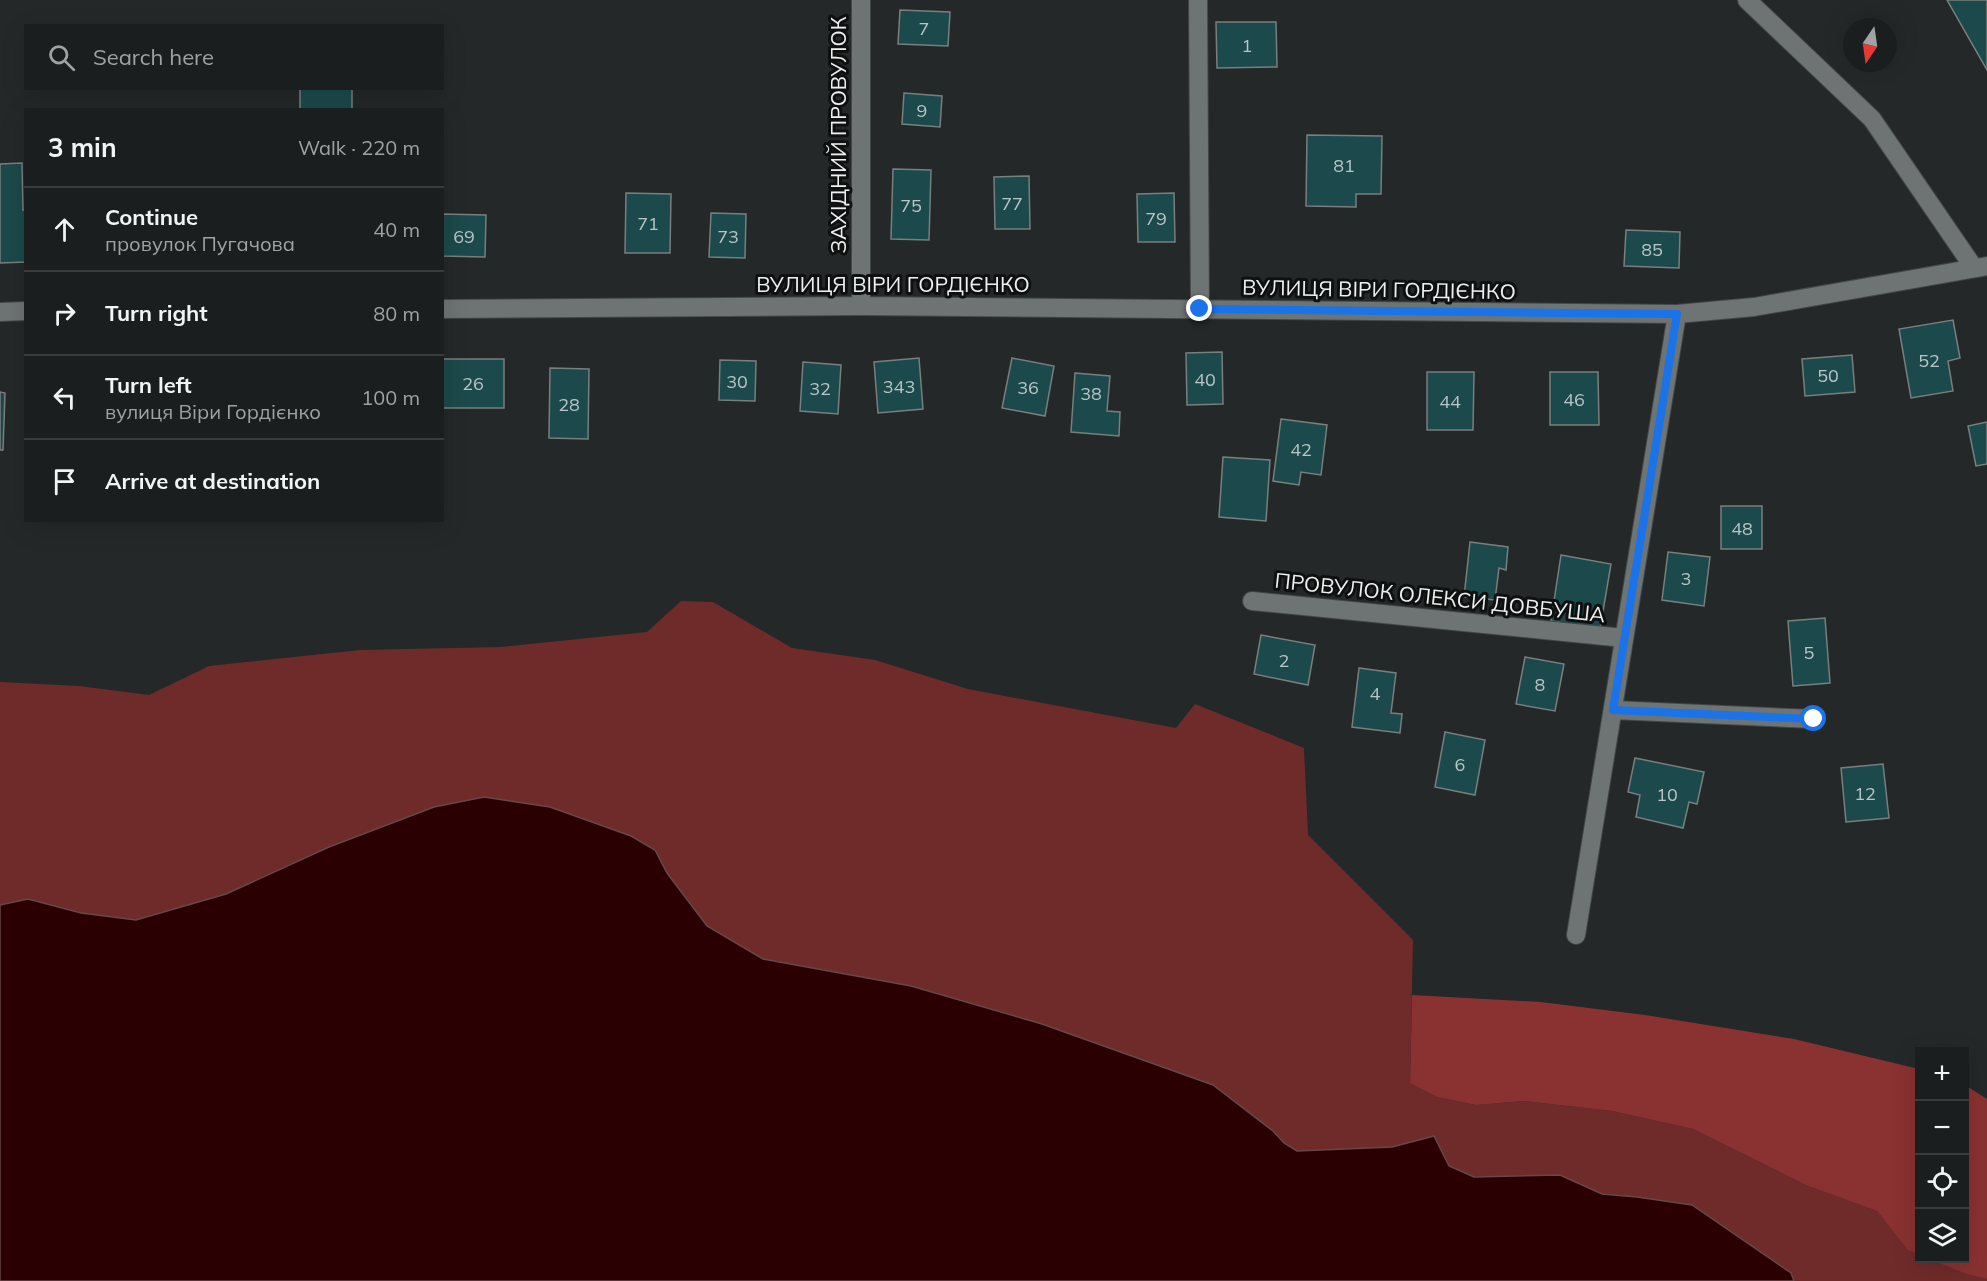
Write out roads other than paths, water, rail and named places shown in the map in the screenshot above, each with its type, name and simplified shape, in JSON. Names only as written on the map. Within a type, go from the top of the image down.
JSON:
[{"type":"street","name":"ЗАХІДНИЙ ПРОВУЛОК","points":[[861,0],[861,306]]},
{"type":"street","points":[[1198,0],[1200,309]]},
{"type":"street","points":[[1747,0],[1872,119],[1980,267]]},
{"type":"street","name":"ВУЛИЦЯ ВІРИ ГОРДІЄНКО","points":[[444,309],[861,306],[1677,314],[1754,307],[1980,267]]},
{"type":"street","points":[[0,312],[24,311]]},
{"type":"street","name":"ПРОВУЛОК ОЛЕКСИ ДОВБУША","points":[[1576,935],[1677,314]]},
{"type":"street","name":"ПРОВУЛОК ОЛЕКСИ ДОВБУША","points":[[1252,601],[1624,638]]},
{"type":"street","points":[[1613,710],[1814,719]]}]
